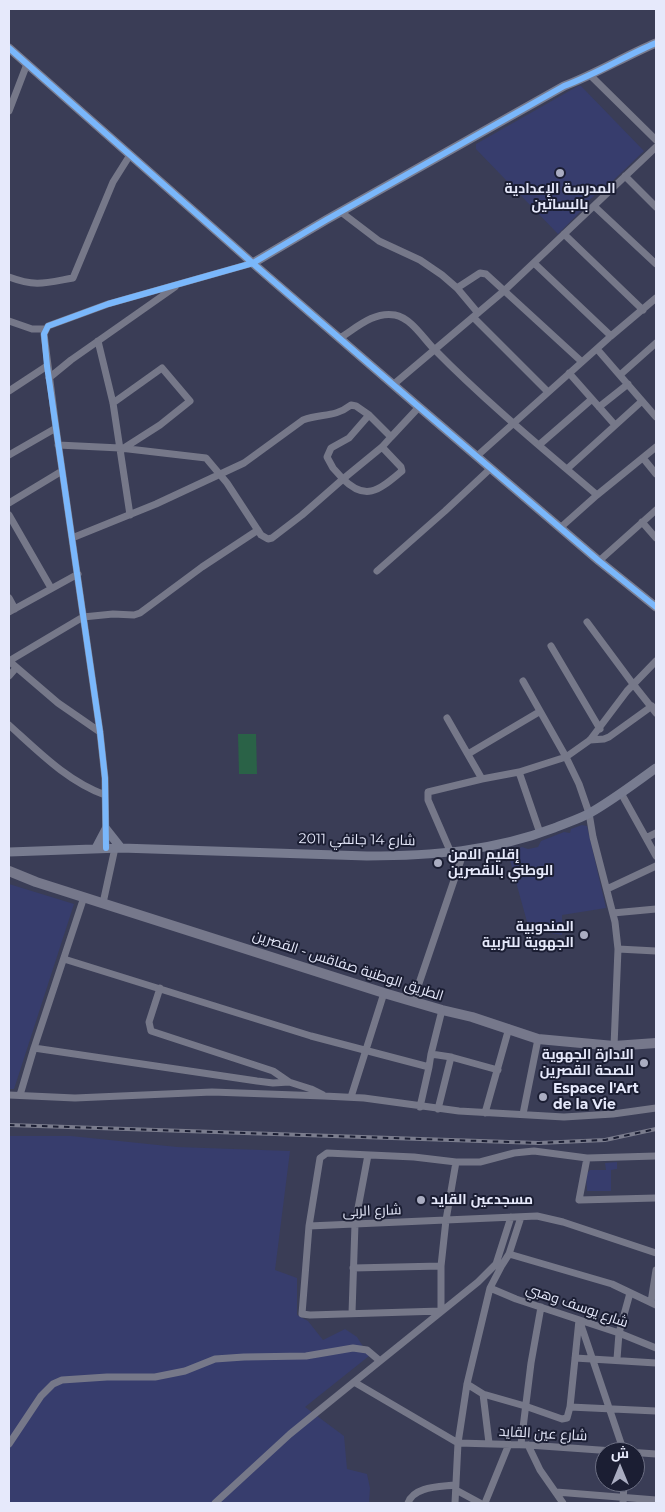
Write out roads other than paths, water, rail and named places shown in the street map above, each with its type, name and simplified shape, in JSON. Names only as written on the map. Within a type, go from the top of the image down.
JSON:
[{"type":"main road","name":"الطريق الوطنية صفاقس - القصرين","points":[[9,871],[36,882],[384,993],[509,1028],[538,1039],[614,1046],[656,1043]]},
{"type":"main road","name":"الطريق الوطنية صفاقس - القصرين","points":[[9,876],[36,882]]},
{"type":"street","points":[[103,903],[114,848],[106,829],[100,732],[47,366],[44,334],[46,329],[53,324],[108,304],[253,264],[557,90],[591,76],[632,53],[656,43]]},
{"type":"street","points":[[9,48],[253,264],[560,528],[656,607]]},
{"type":"street","points":[[9,110],[27,64]]},
{"type":"street","points":[[591,76],[656,140]]},
{"type":"street","points":[[394,384],[505,290],[656,148]]},
{"type":"street","points":[[9,277],[27,284],[42,284],[73,278],[114,182],[130,155]]},
{"type":"street","points":[[625,176],[656,207]]},
{"type":"street","points":[[594,206],[656,264]]},
{"type":"street","points":[[341,212],[379,241],[420,260],[457,288],[475,315],[548,392]]},
{"type":"street","points":[[564,234],[643,310]]},
{"type":"street","points":[[534,263],[611,336]]},
{"type":"street","points":[[457,288],[480,273],[486,274],[582,362]]},
{"type":"street","points":[[49,378],[180,284]]},
{"type":"street","points":[[477,456],[513,422],[656,298]]},
{"type":"street","points":[[340,338],[376,315],[392,314],[404,317],[435,350],[513,422],[597,495]]},
{"type":"street","points":[[9,321],[32,329],[46,329]]},
{"type":"street","points":[[98,341],[122,448],[130,515]]},
{"type":"street","points":[[620,375],[656,344]]},
{"type":"street","points":[[597,349],[656,417]]},
{"type":"street","points":[[9,391],[47,366]]},
{"type":"street","points":[[112,403],[162,368],[190,401],[160,425],[122,448]]},
{"type":"street","points":[[569,373],[615,425]]},
{"type":"street","points":[[599,407],[628,384]]},
{"type":"street","points":[[539,445],[592,399]]},
{"type":"street","points":[[567,469],[642,401]]},
{"type":"street","points":[[72,538],[130,515],[244,463],[303,420],[313,416],[341,412],[351,405],[356,406],[369,415],[391,437]]},
{"type":"street","points":[[58,445],[122,448],[206,458],[220,474],[258,530],[265,538],[272,538],[382,447],[419,407]]},
{"type":"street","points":[[369,415],[348,438],[331,448],[327,457],[333,468],[350,487],[364,492],[371,492],[402,471],[401,467],[382,447]]},
{"type":"street","points":[[9,455],[56,428]]},
{"type":"street","points":[[560,528],[656,447]]},
{"type":"street","points":[[643,458],[656,474]]},
{"type":"street","points":[[377,571],[491,468]]},
{"type":"street","points":[[9,503],[62,471]]},
{"type":"street","points":[[599,561],[656,510]]},
{"type":"street","points":[[9,515],[51,588]]},
{"type":"street","points":[[642,522],[656,538]]},
{"type":"street","points":[[100,732],[58,703],[9,661],[83,617],[108,614],[134,615],[140,613],[202,567],[258,530]]},
{"type":"street","points":[[9,598],[12,611],[78,574]]},
{"type":"street","points":[[587,622],[654,709],[609,737],[590,740]]},
{"type":"street","points":[[551,646],[600,729]]},
{"type":"street","points":[[451,853],[428,800],[428,792],[519,772],[566,757],[590,740],[633,684],[656,661]]},
{"type":"street","points":[[9,676],[16,668]]},
{"type":"street","points":[[522,682],[566,757],[579,784],[589,813],[593,837],[613,913],[618,949],[614,1046]]},
{"type":"street","points":[[468,754],[539,712]]},
{"type":"street","points":[[447,718],[482,779]]},
{"type":"street","points":[[9,725],[64,774],[89,788],[105,794]]},
{"type":"street","name":"شارع 14 جانفي 2011","points":[[9,852],[114,848],[367,856],[451,853],[505,843],[540,833],[589,813],[656,768]]},
{"type":"street","points":[[519,772],[540,833]]},
{"type":"street","points":[[621,793],[656,856]]},
{"type":"street","points":[[106,829],[114,848]]},
{"type":"street","points":[[96,848],[106,829]]},
{"type":"street","points":[[646,838],[656,832]]},
{"type":"street","name":"شارع 14 جانفي 2011","points":[[9,848],[38,850]]},
{"type":"street","points":[[413,1001],[464,851]]},
{"type":"street","points":[[607,889],[656,866]]},
{"type":"street","points":[[20,1095],[84,897]]},
{"type":"street","points":[[613,913],[656,909]]},
{"type":"street","points":[[618,949],[656,951]]},
{"type":"street","points":[[64,959],[311,1036],[429,1067]]},
{"type":"street","points":[[160,988],[149,1022],[151,1030],[273,1072],[289,1082],[311,1089],[324,1096]]},
{"type":"street","points":[[351,1097],[384,993]]},
{"type":"street","points":[[420,1107],[442,1010]]},
{"type":"street","points":[[484,1113],[509,1028]]},
{"type":"street","points":[[522,1114],[538,1039]]},
{"type":"street","points":[[34,1048],[257,1081],[289,1082]]},
{"type":"street","points":[[431,1054],[452,1057],[498,1070]]},
{"type":"street","points":[[438,1109],[452,1057]]},
{"type":"street","points":[[9,1095],[76,1098],[212,1092],[351,1097],[438,1109],[564,1117],[656,1108]]},
{"type":"street","points":[[441,1311],[302,1314],[309,1226],[322,1155],[327,1153],[414,1157],[456,1162],[480,1162],[514,1153],[534,1151],[586,1158],[656,1156]]},
{"type":"street","points":[[352,1313],[355,1224],[368,1155]]},
{"type":"street","points":[[586,1158],[579,1200],[656,1198]]},
{"type":"street","points":[[441,1311],[446,1220],[456,1162]]},
{"type":"street","points":[[216,1503],[290,1434],[499,1265],[509,1254],[521,1217]]},
{"type":"street","name":"شارع الربى","points":[[309,1226],[547,1217],[656,1254]]},
{"type":"street","points":[[455,1503],[458,1443],[467,1384],[490,1288],[499,1265],[511,1218]]},
{"type":"street","points":[[509,1254],[584,1275],[654,1303],[656,1270]]},
{"type":"street","points":[[353,1268],[442,1266]]},
{"type":"street","name":"شارع يوسف وهبي","points":[[490,1288],[619,1333],[656,1348]]},
{"type":"street","points":[[618,1360],[619,1333],[630,1293]]},
{"type":"street","points":[[541,1307],[525,1406],[524,1444],[563,1503]]},
{"type":"street","points":[[467,1384],[482,1394],[565,1419],[567,1418],[570,1407],[579,1320]]},
{"type":"street","points":[[579,1320],[621,1442]]},
{"type":"street","points":[[9,1444],[41,1396],[53,1384],[62,1380],[107,1377],[155,1377],[185,1371],[215,1359],[306,1356],[353,1348],[368,1350],[380,1361]]},
{"type":"street","points":[[575,1358],[656,1363]]},
{"type":"street","points":[[354,1382],[458,1443]]},
{"type":"street","points":[[482,1394],[489,1443]]},
{"type":"street","points":[[570,1407],[656,1411]]},
{"type":"street","name":"شارع عين القايد","points":[[458,1443],[524,1444],[595,1449]]},
{"type":"street","points":[[485,1503],[509,1444]]},
{"type":"street","points":[[408,1503],[410,1497],[416,1492],[456,1487],[480,1503]]},
{"type":"street","points":[[556,1492],[616,1496],[623,1501],[656,1500]]},
{"type":"railway","points":[[9,1125],[539,1143],[605,1140],[656,1129]]},
{"type":"place","name":"المدرسة الإعدادية بالبساتين","points":[[560,173]]},
{"type":"place","name":"إقليم الامن الوطني بالقصرين","points":[[438,863]]},
{"type":"place","name":"المندوبية الجهوية للتربية","points":[[584,935]]},
{"type":"place","name":"الادارة الجهوية للصحة القصرين","points":[[644,1063]]},
{"type":"place","name":"Espace l'Art de la Vie","points":[[543,1097]]},
{"type":"place","name":"مسجدعين القايد","points":[[421,1200]]}]
